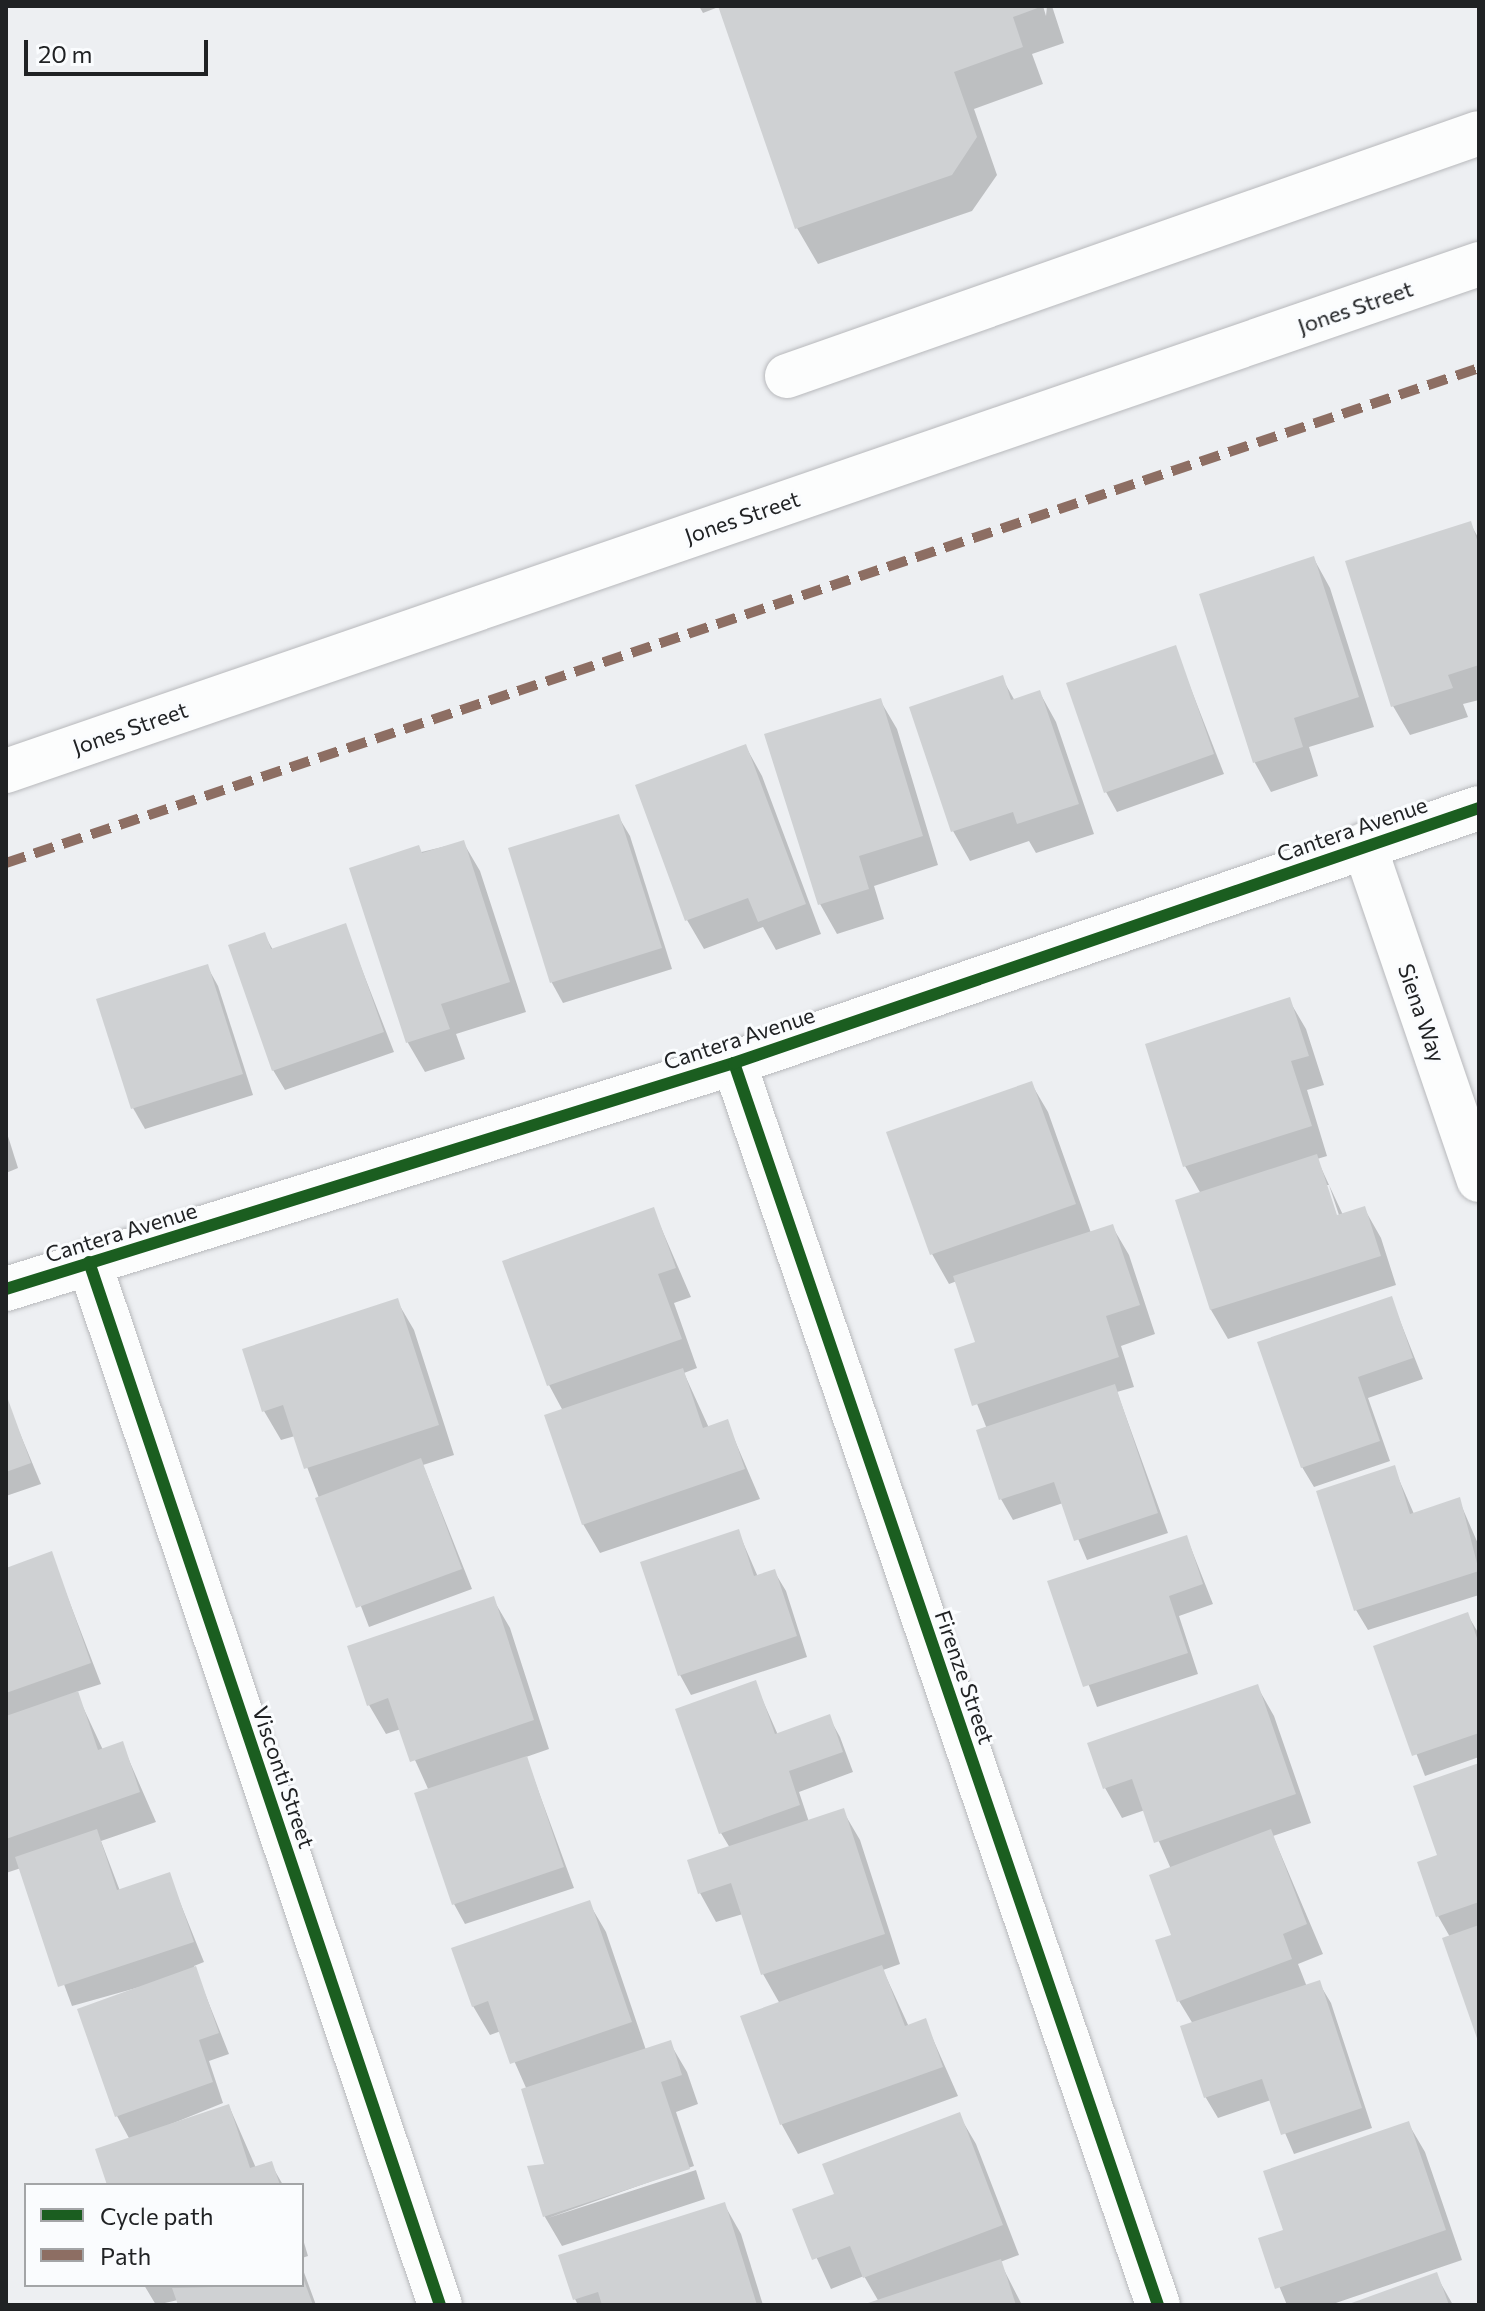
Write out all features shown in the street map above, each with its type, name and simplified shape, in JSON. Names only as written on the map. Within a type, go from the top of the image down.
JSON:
[{"type":"street","points":[[787,376],[1479,133]]},
{"type":"street","name":"Jones Street","points":[[6,771],[1479,264]]},
{"type":"street","name":"Cantera Avenue","points":[[6,1289],[734,1063],[1479,808]]},
{"type":"street","name":"Siena Way","points":[[1364,845],[1479,1180]]},
{"type":"street","name":"Firenze Street","points":[[734,1063],[1158,2305]]},
{"type":"street","name":"Visconti Street","points":[[89,1262],[440,2305]]},
{"type":"building","points":[[718,6],[1043,6],[1013,17],[1023,47],[954,72],[977,137],[952,175],[795,229]]},
{"type":"building","points":[[1471,521],[1479,546],[1479,665],[1448,675],[1453,688],[1391,707],[1345,561]]},
{"type":"building","points":[[1314,556],[1359,697],[1294,718],[1303,747],[1253,763],[1199,594]]},
{"type":"building","points":[[1176,645],[1214,754],[1104,793],[1066,683]]},
{"type":"building","points":[[1003,675],[1011,700],[1040,690],[1079,804],[1017,824],[1013,812],[951,832],[909,707]]},
{"type":"building","points":[[881,698],[923,836],[859,856],[869,889],[818,905],[764,734]]},
{"type":"building","points":[[746,744],[806,904],[758,922],[748,898],[685,921],[635,785]]},
{"type":"building","points":[[619,814],[662,948],[550,983],[508,848]]},
{"type":"building","points":[[464,840],[510,982],[441,1004],[450,1029],[406,1043],[349,868],[419,845],[422,853]]},
{"type":"building","points":[[346,923],[384,1032],[272,1071],[228,945],[265,932],[271,949]]},
{"type":"building","points":[[208,964],[243,1074],[131,1109],[96,999]]},
{"type":"building","points":[[1290,997],[1309,1056],[1291,1061],[1312,1126],[1183,1167],[1145,1044]]},
{"type":"building","points":[[1032,1081],[1076,1204],[930,1255],[886,1132]]},
{"type":"building","points":[[1317,1154],[1337,1215],[1365,1206],[1381,1256],[1210,1310],[1175,1200]]},
{"type":"building","points":[[654,1207],[676,1268],[658,1274],[682,1339],[547,1386],[502,1261]]},
{"type":"building","points":[[1113,1224],[1140,1305],[1106,1316],[1119,1357],[972,1406],[954,1349],[975,1342],[953,1276]]},
{"type":"building","points":[[1392,1296],[1413,1358],[1358,1377],[1380,1441],[1301,1468],[1257,1342]]},
{"type":"building","points":[[398,1298],[439,1425],[304,1469],[283,1405],[262,1412],[242,1349]]},
{"type":"building","points":[[683,1368],[703,1428],[728,1419],[745,1469],[582,1525],[544,1415]]},
{"type":"building","points":[[1115,1384],[1158,1513],[1074,1541],[1054,1482],[999,1500],[976,1430]]},
{"type":"building","points":[[6,1394],[31,1463],[6,1472]]},
{"type":"building","points":[[421,1458],[462,1569],[356,1608],[315,1498]]},
{"type":"building","points":[[1395,1465],[1410,1514],[1460,1497],[1479,1571],[1354,1611],[1316,1491]]},
{"type":"building","points":[[739,1529],[754,1576],[775,1569],[797,1636],[678,1676],[640,1562]]},
{"type":"building","points":[[1187,1535],[1203,1584],[1169,1596],[1188,1653],[1083,1687],[1047,1581]]},
{"type":"building","points":[[52,1551],[91,1663],[6,1693],[6,1568]]},
{"type":"building","points":[[494,1596],[534,1720],[410,1762],[388,1698],[367,1706],[347,1646]]},
{"type":"building","points":[[1468,1612],[1479,1644],[1479,1733],[1412,1756],[1373,1646]]},
{"type":"building","points":[[756,1680],[775,1734],[830,1714],[843,1752],[789,1771],[800,1805],[719,1834],[675,1709]]},
{"type":"building","points":[[1258,1684],[1296,1794],[1154,1843],[1132,1779],[1103,1789],[1087,1743]]},
{"type":"building","points":[[78,1691],[98,1750],[123,1741],[140,1792],[6,1839],[6,1716]]},
{"type":"building","points":[[527,1756],[564,1867],[452,1905],[414,1793]]},
{"type":"building","points":[[1479,1763],[1479,1902],[1436,1917],[1417,1862],[1437,1855],[1413,1786]]},
{"type":"building","points":[[844,1808],[885,1934],[761,1975],[731,1883],[698,1894],[687,1860]]},
{"type":"building","points":[[97,1829],[117,1890],[170,1872],[194,1942],[58,1987],[15,1857]]},
{"type":"building","points":[[1271,1829],[1307,1924],[1283,1934],[1292,1959],[1177,2002],[1155,1940],[1171,1935],[1149,1875]]},
{"type":"building","points":[[590,1900],[632,2022],[510,2064],[488,2001],[472,2007],[451,1948]]},
{"type":"building","points":[[1479,1925],[1479,2044],[1442,1938]]},
{"type":"building","points":[[882,1965],[905,2026],[926,2018],[943,2067],[780,2125],[740,2016]]},
{"type":"building","points":[[196,1966],[219,2033],[199,2040],[213,2082],[115,2117],[77,2009]]},
{"type":"building","points":[[1320,1980],[1362,2108],[1281,2135],[1262,2079],[1204,2098],[1180,2026]]},
{"type":"building","points":[[671,2040],[682,2075],[661,2082],[690,2169],[543,2217],[527,2166],[544,2164],[521,2089]]},
{"type":"building","points":[[229,2104],[250,2168],[272,2161],[279,2183],[106,2183],[95,2149]]},
{"type":"building","points":[[960,2112],[1003,2225],[863,2278],[850,2246],[812,2260],[792,2209],[834,2194],[822,2164]]},
{"type":"building","points":[[1409,2121],[1446,2230],[1275,2289],[1258,2238],[1283,2230],[1263,2171]]},
{"type":"building","points":[[725,2202],[757,2305],[602,2305],[598,2292],[573,2300],[558,2255]]},
{"type":"building","points":[[1001,2259],[1016,2305],[865,2305],[865,2304]]},
{"type":"building","points":[[1437,2272],[1449,2305],[1346,2305]]},
{"type":"building","points":[[304,2280],[313,2305],[178,2305],[172,2288],[304,2287]]},
{"type":"marked path","points":[[6,863],[1479,368]]},
{"type":"cycle path","points":[[6,1289],[734,1063],[1479,808]]},
{"type":"cycle path","points":[[734,1063],[1158,2305]]},
{"type":"cycle path","points":[[89,1262],[440,2305]]}]
